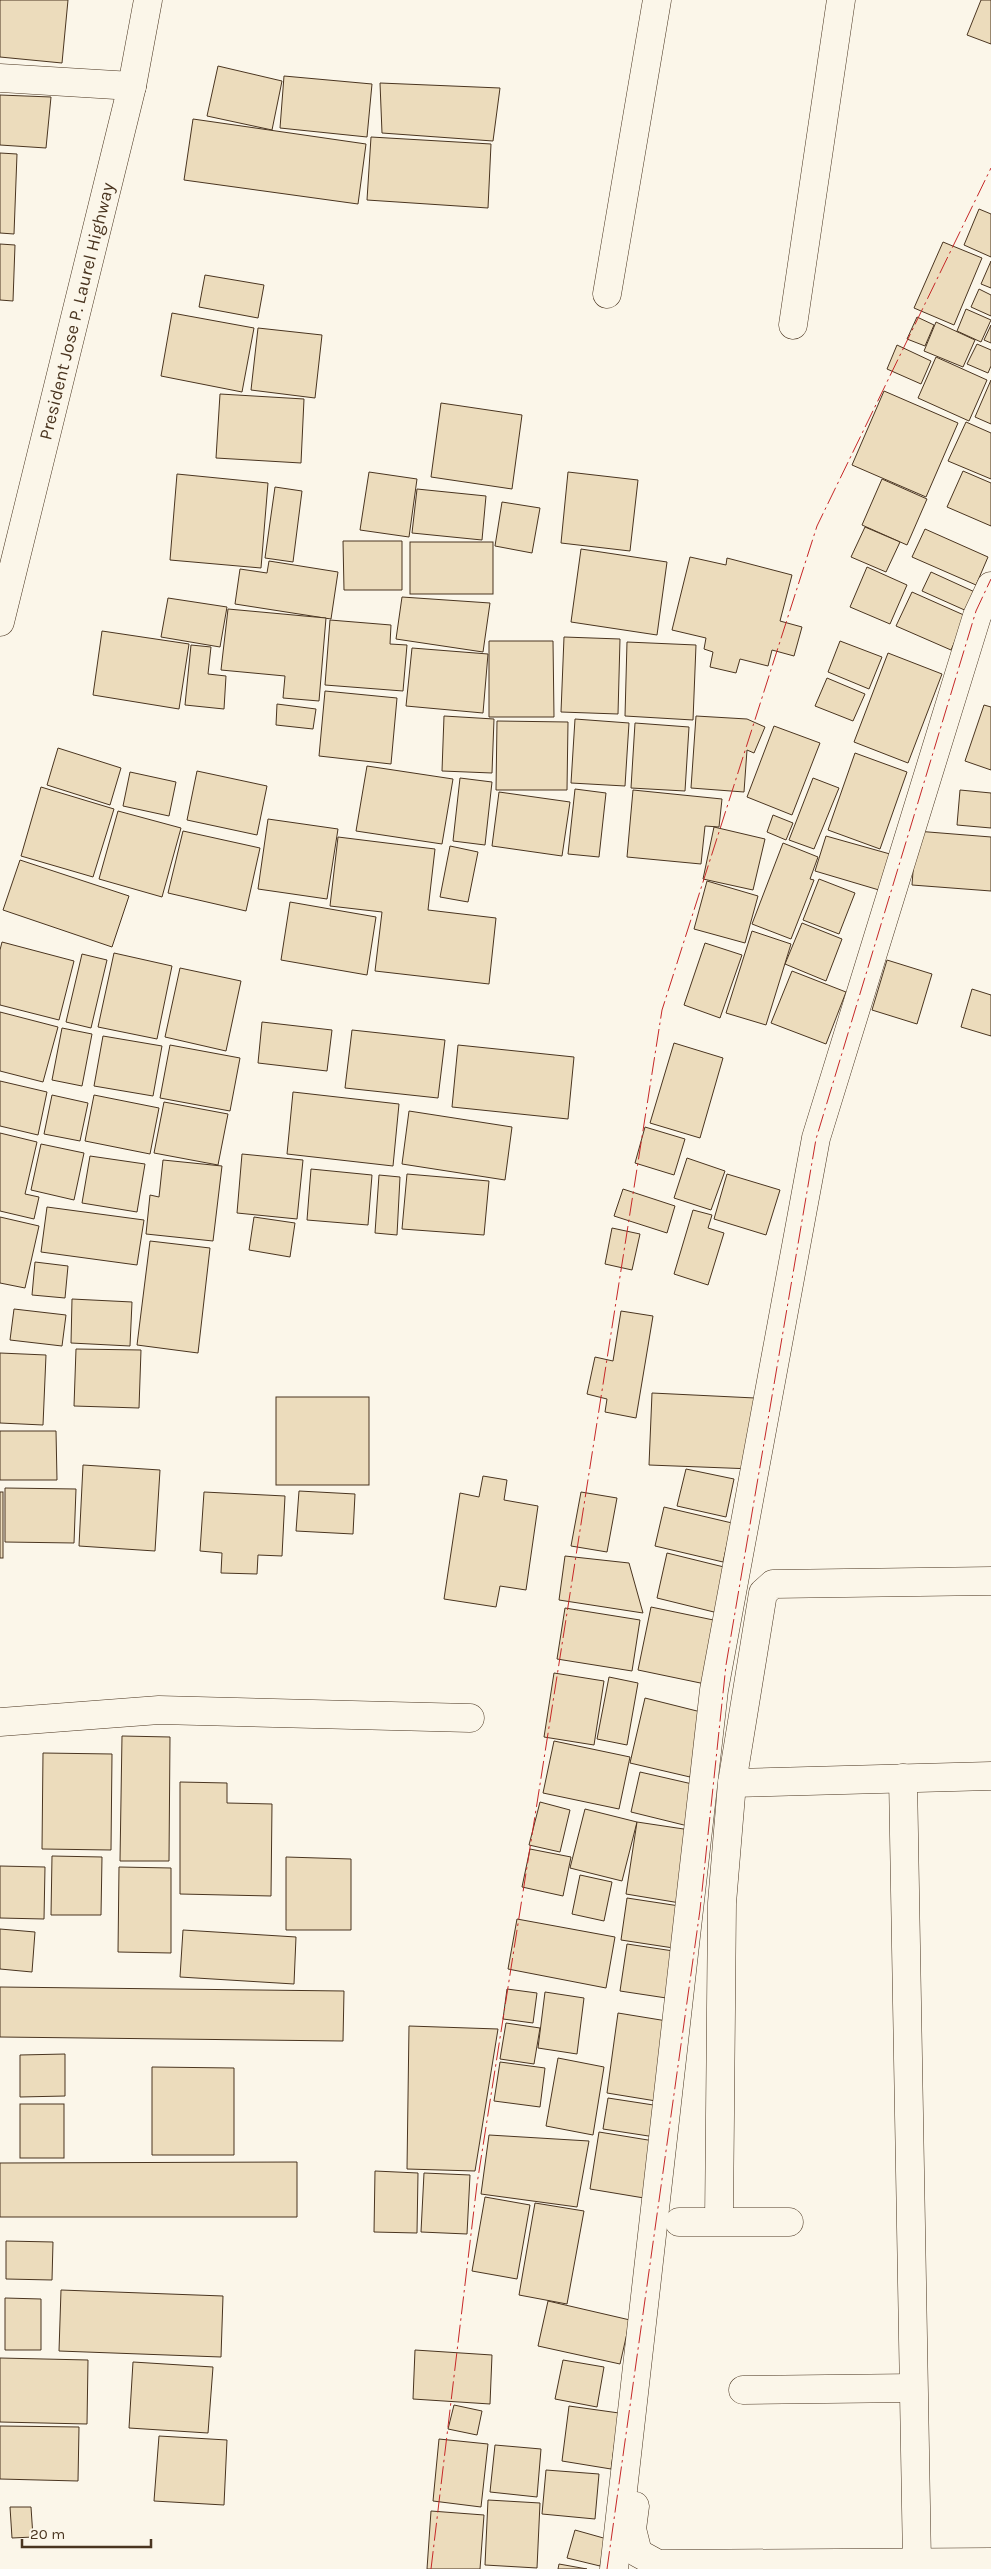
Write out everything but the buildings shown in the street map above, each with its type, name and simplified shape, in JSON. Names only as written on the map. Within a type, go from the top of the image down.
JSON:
[{"type":"main road","name":"President Jose P. Laurel Highway","points":[[0,622],[132,86],[148,0]]},
{"type":"main road","points":[[607,294],[657,0]]},
{"type":"main road","points":[[793,325],[841,0]]},
{"type":"main road","points":[[0,78],[132,86]]},
{"type":"main road","points":[[614,2569],[714,1690],[816,1138],[977,616],[991,586]]},
{"type":"main road","points":[[719,2221],[722,1903],[732,1783],[763,1593],[773,1584],[991,1581]]},
{"type":"main road","points":[[0,1722],[159,1710],[470,1718]]},
{"type":"main road","points":[[732,1783],[991,1776]]},
{"type":"main road","points":[[903,1778],[917,2562]]},
{"type":"main road","points":[[679,2222],[789,2222]]},
{"type":"main road","points":[[743,2390],[913,2388]]},
{"type":"main road","points":[[644,2439],[632,2529],[638,2553],[658,2564],[991,2562]]},
{"type":"power","points":[[431,2569],[477,2184],[662,1010],[817,526],[991,168]]},
{"type":"power","points":[[607,2569],[700,1910],[726,1665],[816,1139],[976,611],[991,579]]}]
